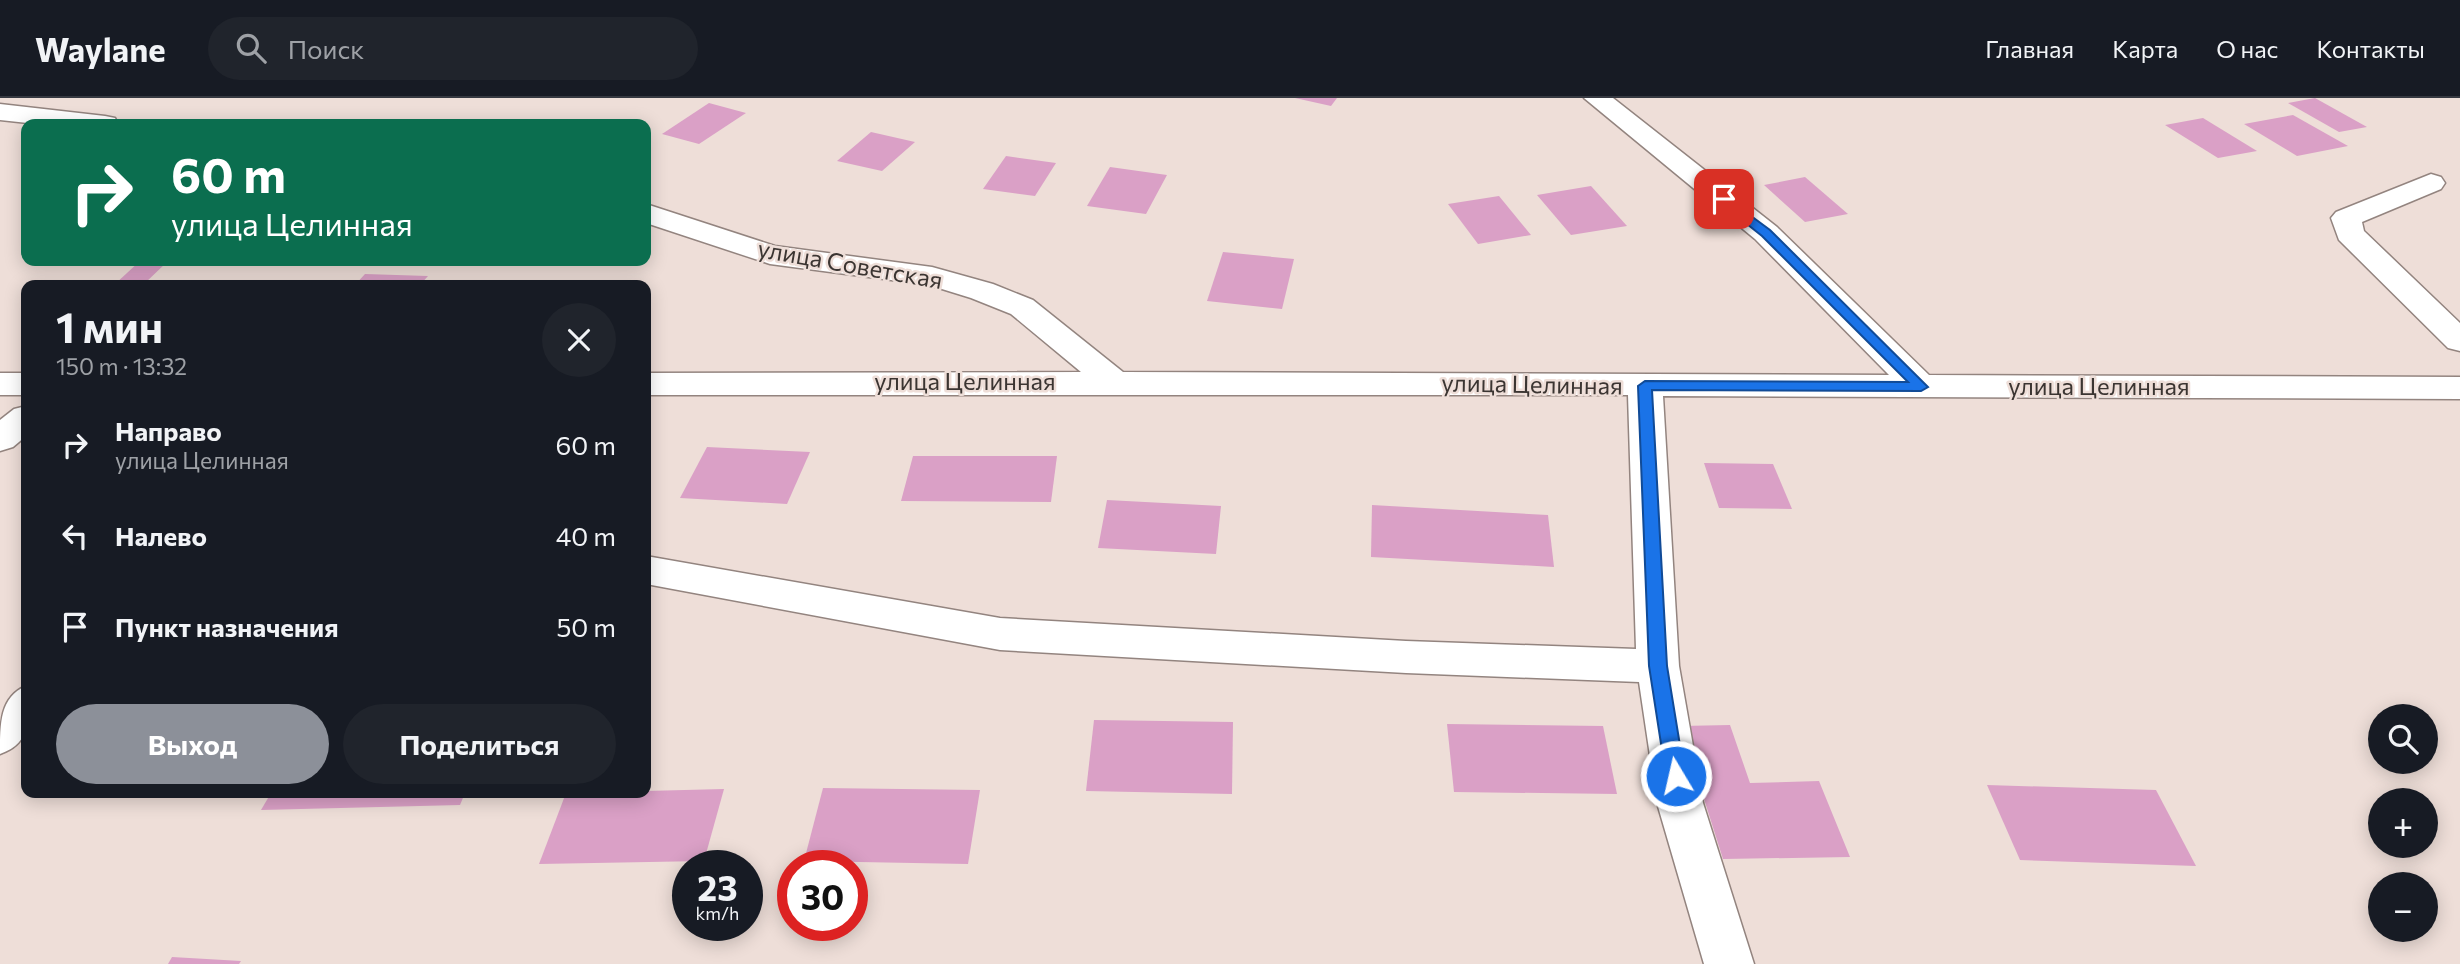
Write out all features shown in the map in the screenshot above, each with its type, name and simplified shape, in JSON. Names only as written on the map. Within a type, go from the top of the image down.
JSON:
[{"type":"street","points":[[4,114],[36,98]]},
{"type":"street","points":[[1597,98],[1766,233],[1921,387]]},
{"type":"street","points":[[4,114],[54,119]]},
{"type":"street","points":[[2431,183],[2346,218],[2350,234],[2460,341]]},
{"type":"street","name":"улица Советская","points":[[651,215],[770,255],[921,274],[982,291],[1022,307],[1058,333],[1112,381]]},
{"type":"street","name":"улица Целинная","points":[[651,384],[1112,381],[1645,386],[2460,388]]},
{"type":"street","points":[[0,384],[21,384]]},
{"type":"street","points":[[1645,386],[1658,666],[1680,803],[1729,964]]},
{"type":"street","points":[[0,439],[21,421]]},
{"type":"street","points":[[651,571],[1000,634],[1406,657],[1658,666]]},
{"type":"street","points":[[0,736],[21,709]]},
{"type":"building","points":[[1295,98],[1337,98],[1331,106]]},
{"type":"building","points":[[2315,98],[2367,127],[2339,132],[2288,103]]},
{"type":"building","points":[[709,103],[746,113],[699,144],[662,134]]},
{"type":"building","points":[[2293,115],[2348,146],[2297,156],[2244,124]]},
{"type":"building","points":[[2203,118],[2257,151],[2218,158],[2165,125]]},
{"type":"building","points":[[871,132],[915,142],[882,171],[837,161]]},
{"type":"building","points":[[1006,156],[1056,163],[1035,196],[983,189]]},
{"type":"building","points":[[1110,167],[1167,175],[1146,214],[1087,206]]},
{"type":"building","points":[[1805,177],[1848,214],[1805,222],[1764,185]]},
{"type":"building","points":[[1591,186],[1627,226],[1571,235],[1537,195]]},
{"type":"building","points":[[1499,196],[1531,235],[1478,244],[1448,204]]},
{"type":"building","points":[[1223,252],[1294,259],[1282,309],[1207,301]]},
{"type":"building","points":[[135,266],[163,266],[148,280],[119,280]]},
{"type":"building","points":[[365,274],[428,276],[424,280],[360,280]]},
{"type":"building","points":[[707,447],[810,452],[787,504],[680,498]]},
{"type":"building","points":[[913,456],[1057,456],[1051,502],[901,501]]},
{"type":"building","points":[[1704,463],[1773,464],[1792,509],[1719,508]]},
{"type":"building","points":[[1107,500],[1221,506],[1216,554],[1098,548]]},
{"type":"building","points":[[1372,505],[1548,515],[1554,567],[1371,557]]},
{"type":"building","points":[[1094,720],[1233,722],[1232,794],[1086,791]]},
{"type":"building","points":[[1447,724],[1603,726],[1617,794],[1454,792]]},
{"type":"building","points":[[1730,725],[1750,783],[1819,781],[1850,857],[1723,859],[1681,726]]},
{"type":"building","points":[[1987,785],[2156,790],[2196,866],[2020,860]]},
{"type":"building","points":[[823,788],[980,790],[968,864],[868,862],[868,850],[807,850]]},
{"type":"building","points":[[724,789],[707,850],[672,850],[672,862],[539,864],[564,798],[651,798],[651,791]]},
{"type":"building","points":[[268,798],[463,798],[460,805],[261,810]]},
{"type":"building","points":[[172,957],[241,961],[239,964],[168,964]]},
{"type":"route","points":[[1676,776],[1658,666],[1645,386],[1921,387],[1766,233],[1724,199]]}]
